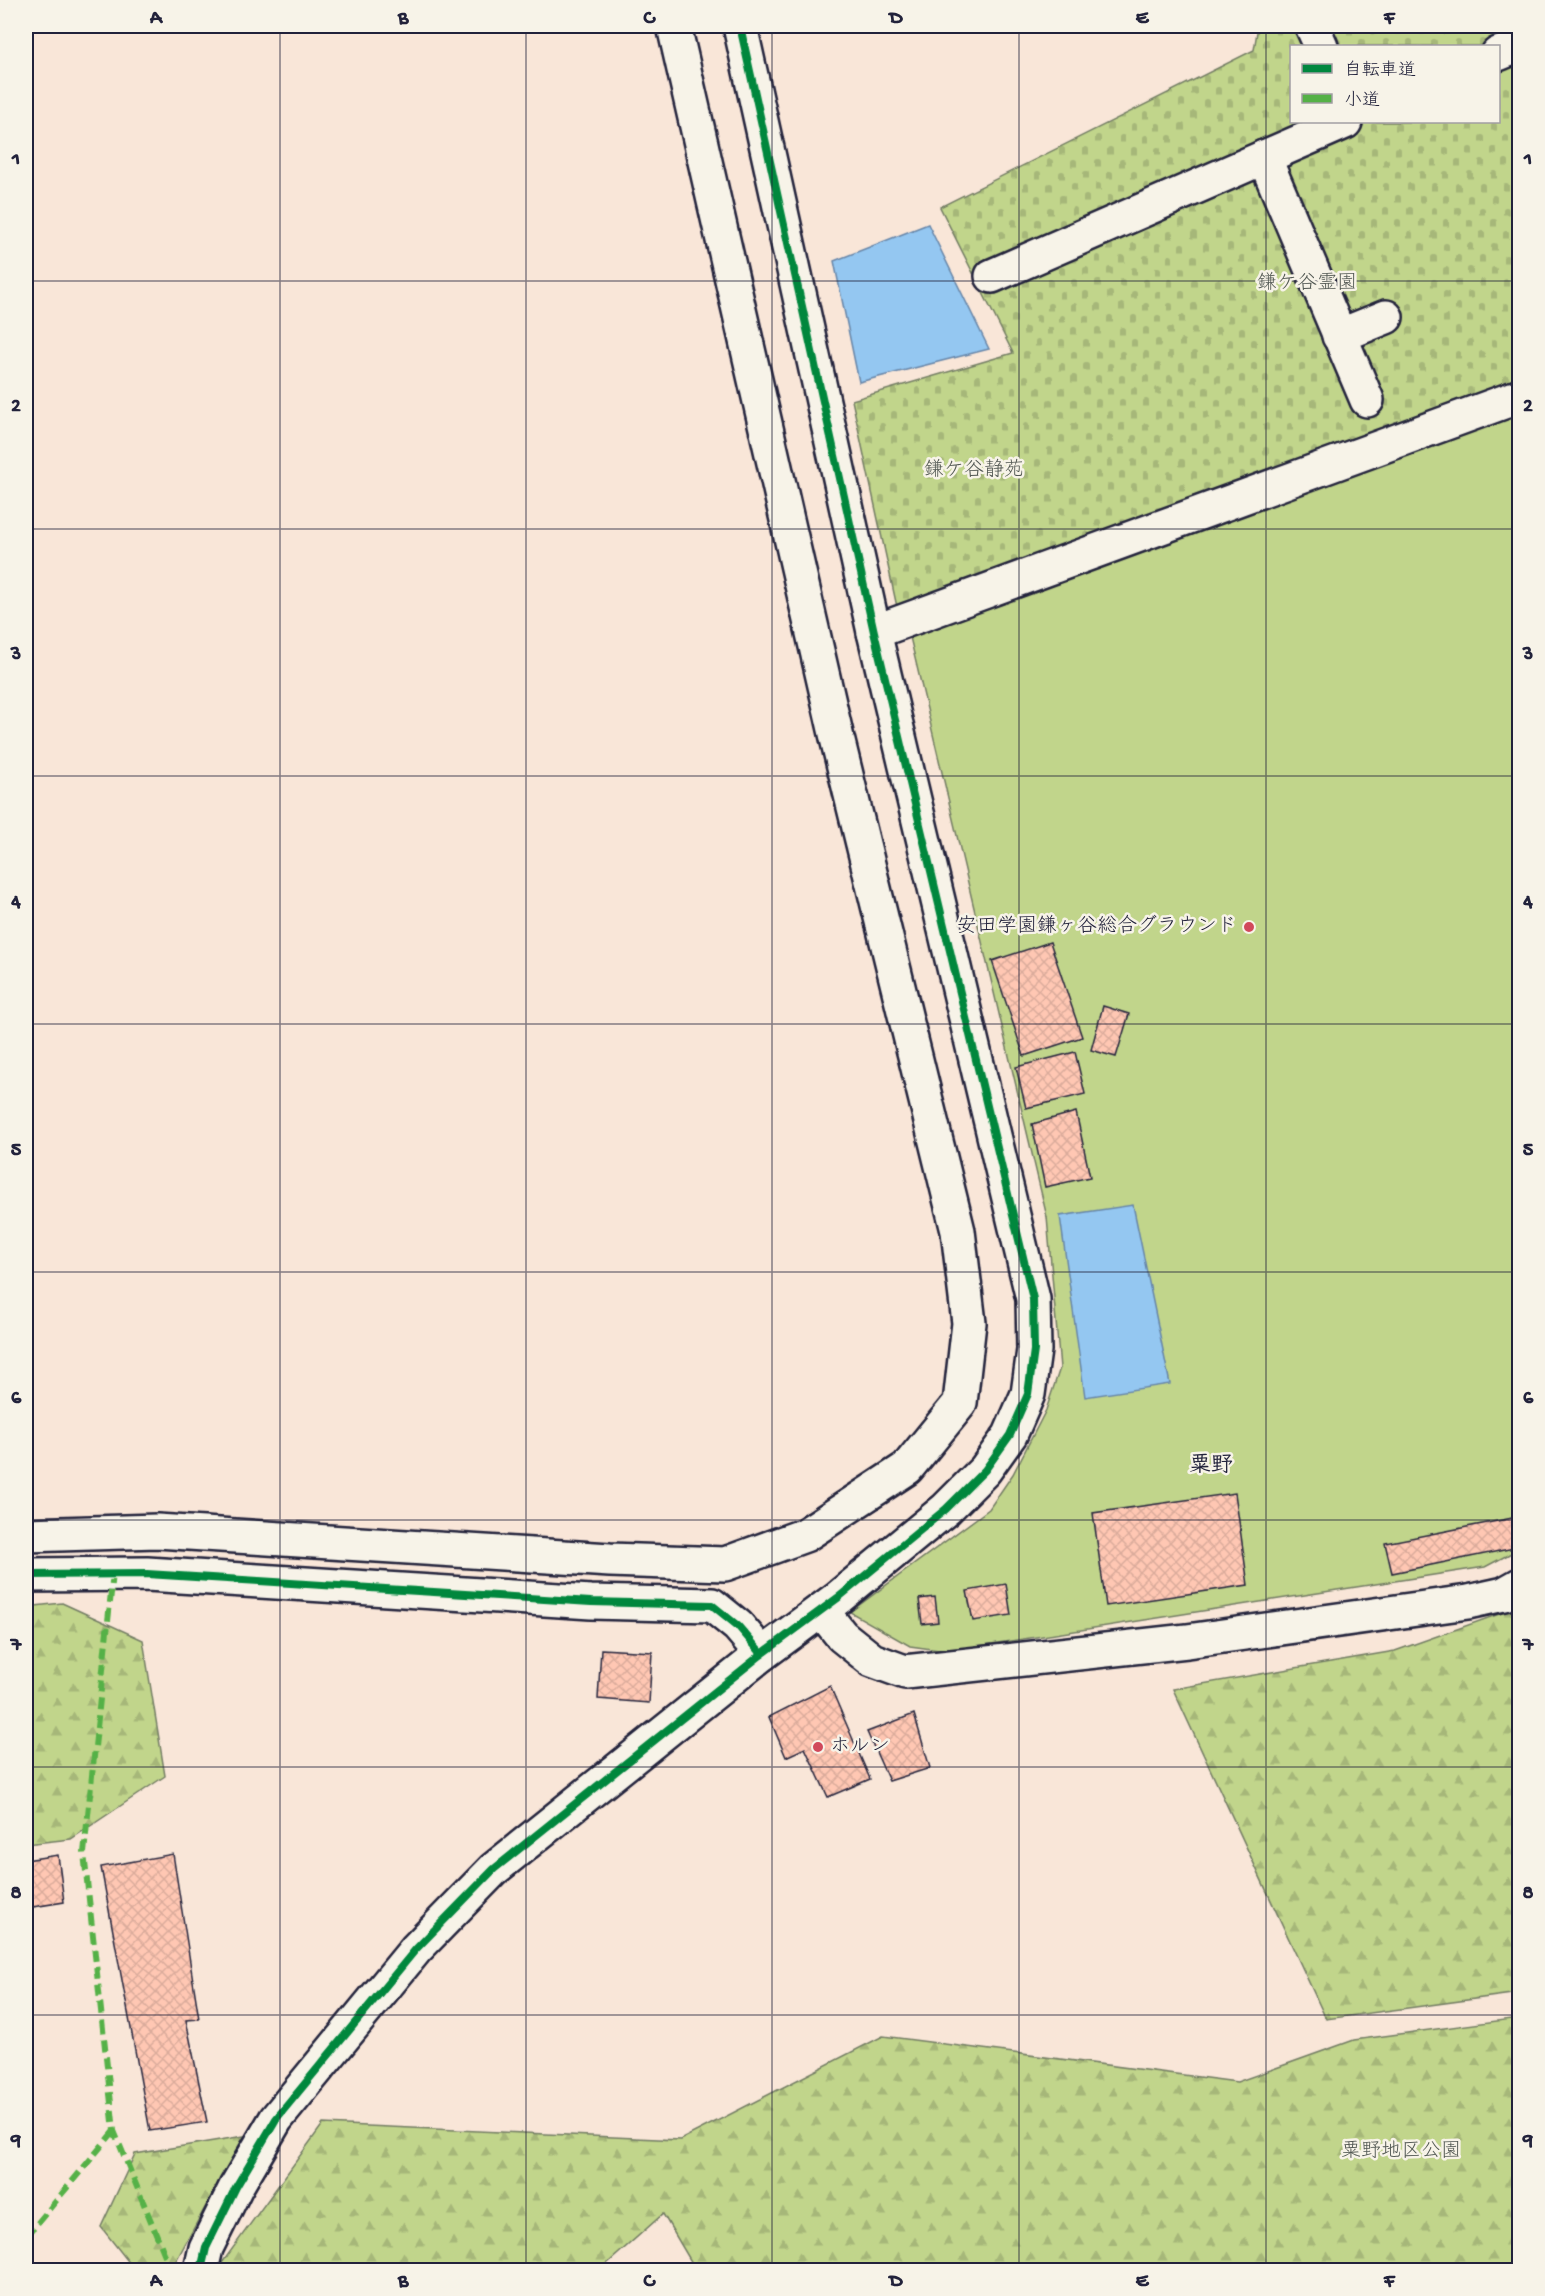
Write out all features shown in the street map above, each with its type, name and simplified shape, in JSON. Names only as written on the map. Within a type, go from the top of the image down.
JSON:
[{"type":"street","points":[[26,1535],[157,1531],[610,1560],[725,1563],[805,1535],[907,1468],[960,1403],[969,1323],[958,1231],[837,738],[674,26]]},
{"type":"street","points":[[201,2271],[206,2248],[236,2187],[276,2119],[416,1949],[494,1869],[762,1654],[822,1611],[946,1509],[985,1470],[1010,1436],[1028,1394],[1034,1350],[1033,1299],[874,632],[740,26]]},
{"type":"street","points":[[1312,26],[1321,45]]},
{"type":"street","points":[[1500,53],[1520,45]]},
{"type":"street","points":[[992,276],[1343,123]]},
{"type":"street","points":[[1264,157],[1367,400]]},
{"type":"street","points":[[1339,336],[1386,317]]},
{"type":"street","points":[[874,632],[1520,396]]},
{"type":"street","points":[[26,1575],[147,1574],[591,1602],[712,1605],[738,1626],[762,1654]]},
{"type":"street","points":[[822,1611],[842,1636],[872,1660],[905,1672],[1187,1641],[1468,1602],[1504,1594],[1520,1585]]},
{"type":"green space","name":"鎌ケ谷霊園","points":[[1258,26],[1519,26],[1519,381],[897,607],[852,400],[1013,353],[940,207],[1254,50]]},
{"type":"green space","name":"安田学園鎌ヶ谷総合グラウンド","points":[[1519,414],[1519,1549],[1485,1567],[946,1651],[910,1646],[850,1612],[989,1509],[1013,1474],[1046,1410],[1060,1368],[1047,1217],[910,637]]},
{"type":"green space","points":[[62,1603],[143,1640],[165,1776],[71,1839],[26,1844],[26,1607]]},
{"type":"green space","points":[[1519,1607],[1519,1993],[1326,2019],[1173,1689],[1395,1651]]},
{"type":"green space","name":"粟野地区公園","points":[[1519,2018],[1519,2270],[696,2270],[663,2214],[600,2270],[221,2270],[222,2263],[323,2124],[680,2140],[883,2036],[1237,2082],[1354,2040]]},
{"type":"green space","points":[[244,2136],[171,2270],[135,2270],[101,2227],[135,2154]]},
{"type":"water","points":[[928,224],[989,349],[859,382],[834,261]]},
{"type":"water","points":[[1133,1205],[1170,1384],[1085,1397],[1060,1216]]},
{"type":"building","points":[[1050,942],[1082,1037],[1024,1056],[992,961]]},
{"type":"building","points":[[1103,1006],[1129,1014],[1116,1057],[1091,1050]]},
{"type":"building","points":[[1075,1052],[1085,1094],[1026,1108],[1016,1067]]},
{"type":"building","points":[[1076,1112],[1090,1177],[1045,1187],[1032,1124]]},
{"type":"building","points":[[1235,1493],[1248,1585],[1106,1606],[1093,1513]]},
{"type":"building","points":[[1513,1518],[1519,1547],[1392,1573],[1385,1543]]},
{"type":"building","points":[[1006,1584],[1011,1615],[973,1621],[967,1591]]},
{"type":"building","points":[[935,1597],[938,1622],[922,1624],[919,1599]]},
{"type":"building","points":[[601,1649],[652,1652],[649,1703],[598,1699]]},
{"type":"building","points":[[830,1686],[870,1779],[828,1797],[805,1748],[786,1757],[769,1717]]},
{"type":"building","points":[[914,1714],[930,1768],[889,1781],[867,1732]]},
{"type":"building","points":[[173,1854],[199,2019],[186,2020],[207,2122],[150,2131],[101,1867]]},
{"type":"building","points":[[58,1855],[64,1902],[26,1908],[26,1860]]},
{"type":"marked path","points":[[113,1573],[84,1853],[114,2131],[171,2270]]},
{"type":"marked path","points":[[26,2237],[114,2131]]},
{"type":"cycle path","points":[[201,2270],[206,2248],[236,2187],[276,2119],[416,1949],[494,1869],[762,1654],[839,1597],[946,1509],[985,1470],[1010,1435],[1028,1394],[1034,1350],[1033,1299],[874,632],[740,26]]},
{"type":"cycle path","points":[[26,1575],[147,1574],[591,1602],[712,1605],[738,1626],[762,1654]]},
{"type":"place","name":"安田学園鎌ヶ谷総合グラウンド","points":[[1249,927]]},
{"type":"place","name":"ホルン","points":[[818,1747]]},
{"type":"district","name":"粟野","points":[[1211,1467]]},
{"type":"park label","name":"鎌ケ谷静苑","points":[[974,471]]}]
